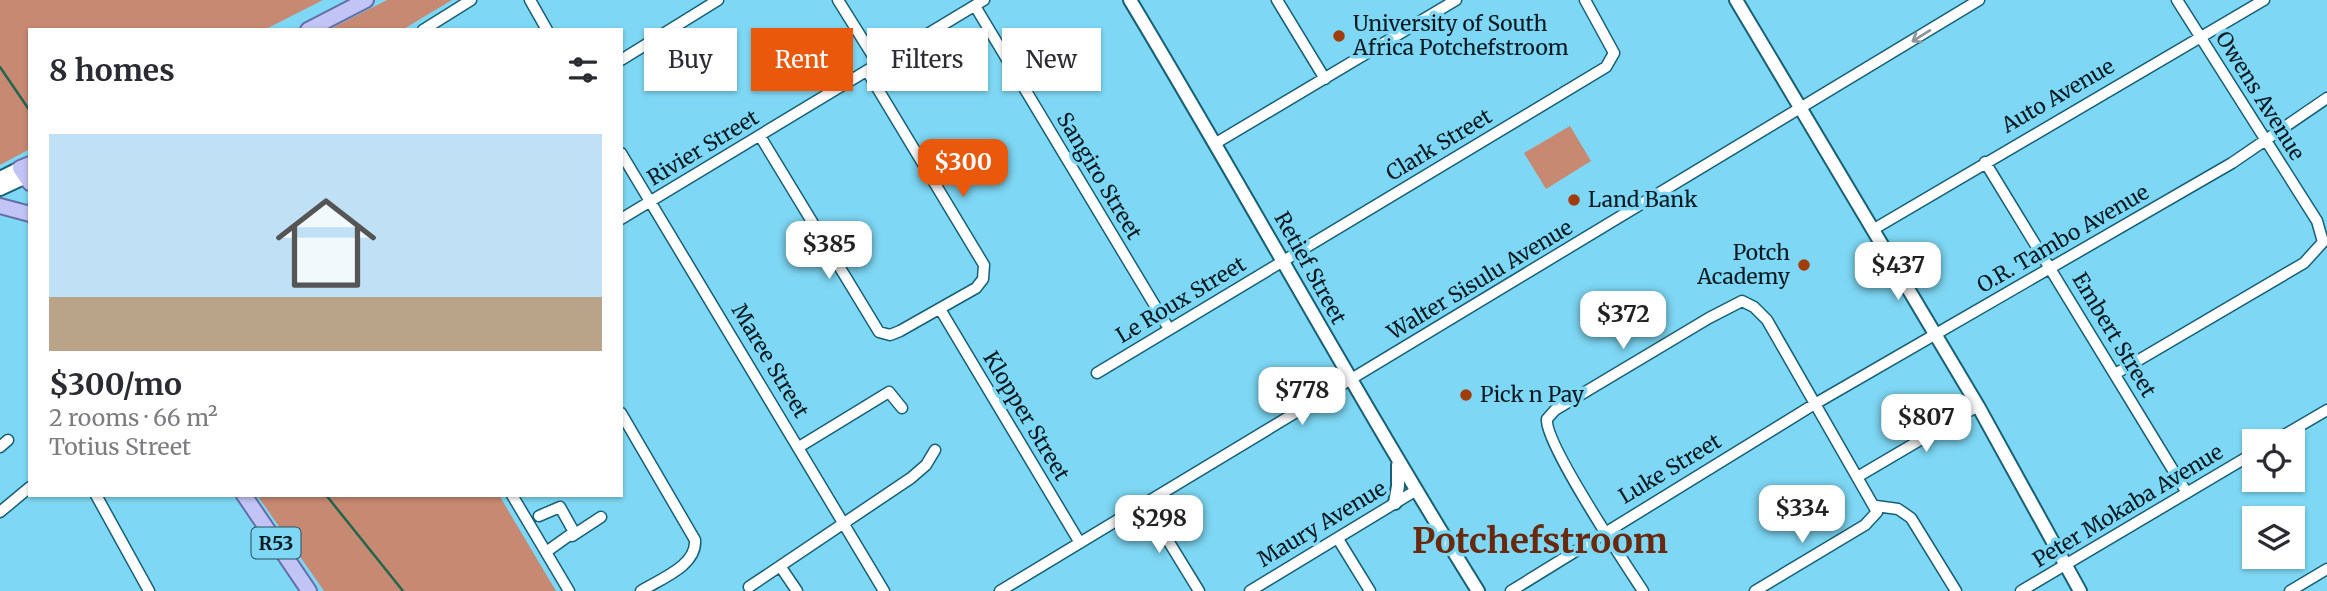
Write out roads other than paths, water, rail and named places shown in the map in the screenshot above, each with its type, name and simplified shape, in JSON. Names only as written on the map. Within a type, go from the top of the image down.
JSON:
[{"type":"main road","points":[[312,28],[366,0]]},
{"type":"main road","points":[[0,206],[28,213]]},
{"type":"main road","name":"R53","points":[[245,497],[309,591]]},
{"type":"street","points":[[426,28],[471,0]]},
{"type":"street","points":[[530,0],[546,28]]},
{"type":"street","points":[[623,59],[718,0]]},
{"type":"street","points":[[838,0],[867,46]]},
{"type":"street","name":"Retief Street","points":[[1130,0],[1285,261],[1397,462],[1478,591]]},
{"type":"street","points":[[1277,0],[1325,79]]},
{"type":"street","points":[[1216,143],[1456,0]]},
{"type":"street","name":"Clark Street","points":[[1285,261],[1595,74],[1612,59],[1614,53],[1586,0]]},
{"type":"street","points":[[1736,0],[1978,406],[2080,591]]},
{"type":"street","name":"Walter Sisulu Avenue","points":[[1000,591],[1979,0]]},
{"type":"street","name":"Owens Avenue","points":[[2115,374],[2304,263],[2320,249],[2323,242],[2322,229],[2177,0]]},
{"type":"street","name":"Auto Avenue","points":[[1874,229],[2264,0]]},
{"type":"street","name":"Rivier Street","points":[[938,28],[979,3]]},
{"type":"street","name":"Sangiro Street","points":[[979,3],[1169,330]]},
{"type":"street","name":"Rivier Street","points":[[623,218],[867,71]]},
{"type":"street","points":[[760,136],[879,332],[895,334],[976,288],[983,279],[984,265],[879,91]]},
{"type":"street","name":"O.R. Tambo Avenue","points":[[1813,405],[2265,142],[2327,98]]},
{"type":"street","name":"Maree Street","points":[[623,156],[884,591]]},
{"type":"street","name":"Embert Street","points":[[1985,162],[2188,493]]},
{"type":"street","points":[[0,178],[27,173]]},
{"type":"street","points":[[0,189],[27,173]]},
{"type":"street","name":"Le Roux Street","points":[[1097,373],[1285,261]]},
{"type":"street","points":[[1643,591],[1603,532],[1546,429],[1547,419],[1555,410],[1742,301],[1754,307],[1767,320],[1813,405],[1876,506],[1876,515],[1865,525],[1755,591]]},
{"type":"street","name":"Klopper Street","points":[[940,309],[1080,543]]},
{"type":"street","points":[[799,447],[889,393],[902,408]]},
{"type":"street","name":"Luke Street","points":[[1511,591],[1813,405]]},
{"type":"street","points":[[1859,476],[1978,406]]},
{"type":"street","points":[[2295,429],[2327,410]]},
{"type":"street","points":[[623,416],[695,540],[692,556],[684,565],[641,591]]},
{"type":"street","points":[[749,586],[911,478],[926,465],[936,450]]},
{"type":"street","name":"Peter Mokaba Avenue","points":[[2021,591],[2242,460]]},
{"type":"street","points":[[1395,503],[1398,486],[1397,462]]},
{"type":"street","points":[[0,512],[28,490]]},
{"type":"street","name":"Maury Avenue","points":[[1250,591],[1415,491]]},
{"type":"street","points":[[97,497],[149,591]]},
{"type":"street","points":[[513,497],[569,591]]},
{"type":"street","points":[[1145,503],[1199,591]]},
{"type":"street","points":[[1876,506],[1898,509],[1911,518],[1956,591]]},
{"type":"street","points":[[538,516],[560,507],[571,524],[574,532],[572,536]]},
{"type":"street","points":[[546,552],[601,517]]},
{"type":"street","points":[[1338,539],[1370,591]]},
{"type":"street","points":[[780,566],[797,591]]},
{"type":"street","points":[[2290,591],[2327,569]]},
{"type":"waterway","points":[[0,67],[28,108]]},
{"type":"waterway","points":[[328,497],[403,591]]},
{"type":"place","name":"University of South Africa Potchefstroom","points":[[1339,36]]},
{"type":"place","name":"Land Bank","points":[[1574,200]]},
{"type":"place","name":"Potch Academy","points":[[1804,265]]},
{"type":"place","name":"Pick n Pay","points":[[1466,395]]},
{"type":"district","name":"Potchefstroom","points":[[1540,541]]}]
